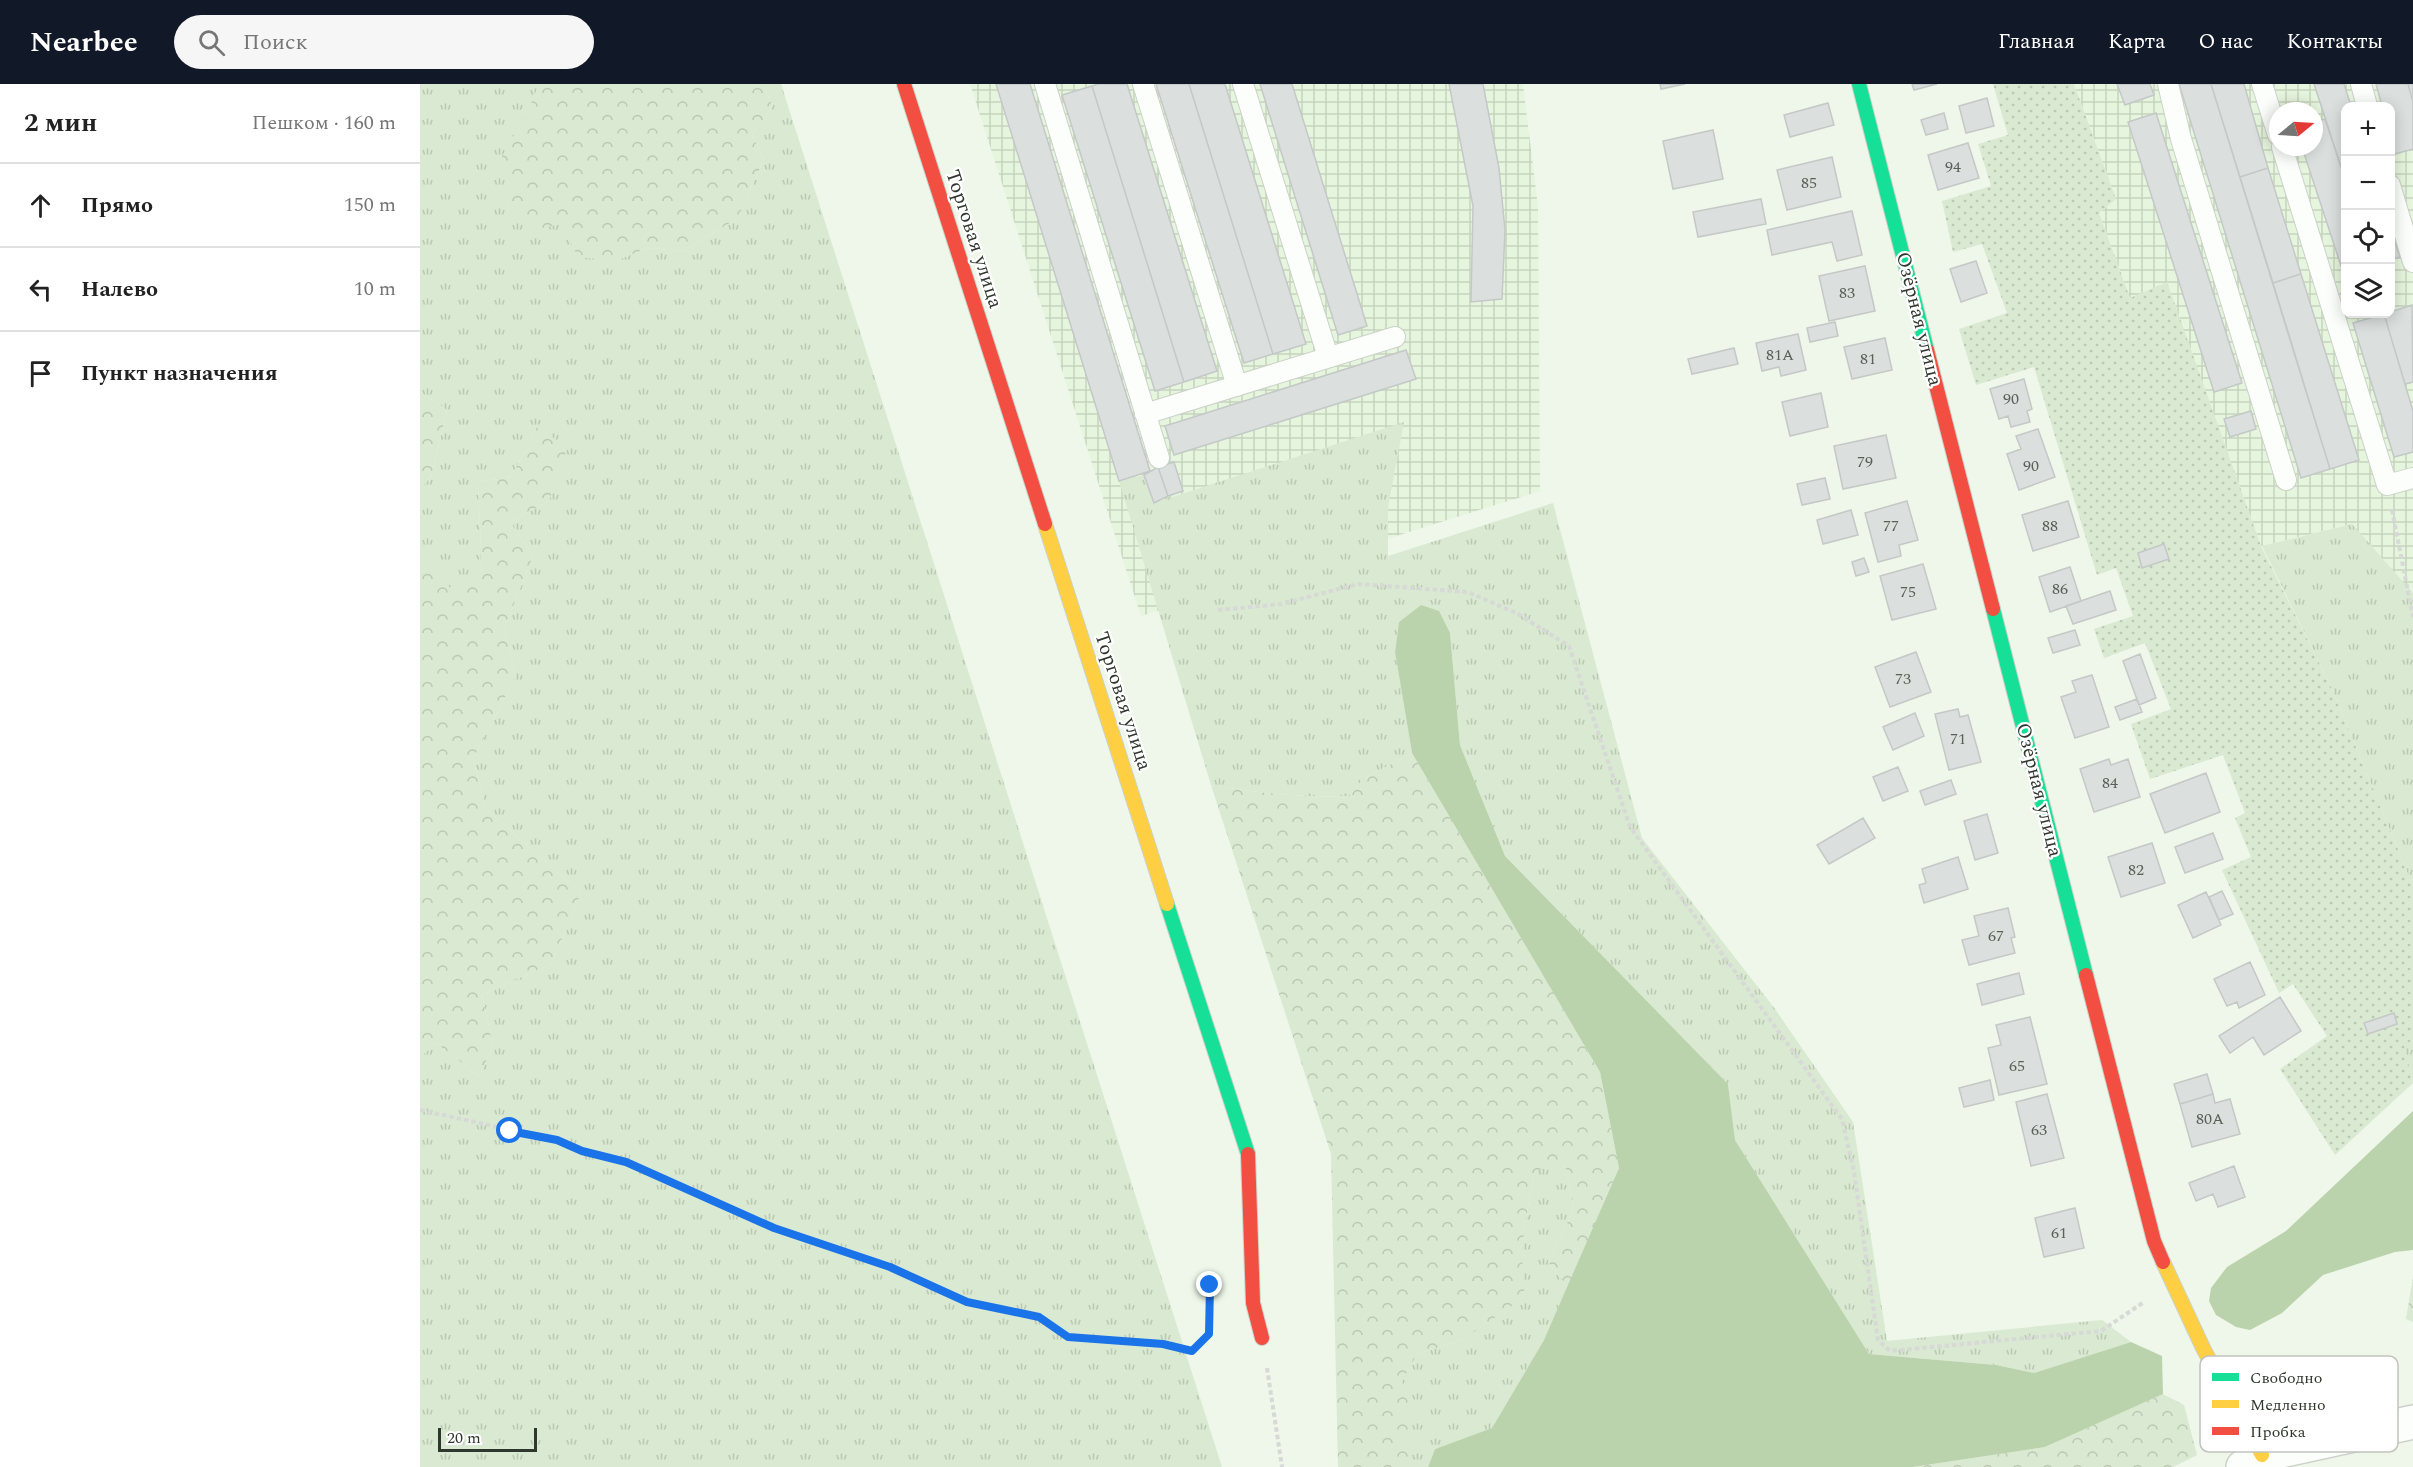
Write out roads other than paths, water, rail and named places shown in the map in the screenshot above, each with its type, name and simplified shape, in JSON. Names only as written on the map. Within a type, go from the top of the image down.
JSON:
[{"type":"street","name":"Торговая улица","points":[[904,84],[1248,1155],[1253,1303],[1262,1338]]},
{"type":"street","name":"Озёрная улица","points":[[1859,84],[2154,1241],[2171,1284],[2205,1356]]},
{"type":"street","points":[[2398,1426],[2413,1422]]},
{"type":"street","points":[[2253,1461],[2290,1452]]},
{"type":"lane","points":[[1045,84],[1159,458]]},
{"type":"lane","points":[[1143,84],[1237,386]]},
{"type":"lane","points":[[1243,84],[1328,357]]},
{"type":"lane","points":[[2168,84],[2181,139],[2286,480]]},
{"type":"lane","points":[[2262,84],[2269,106]]},
{"type":"lane","points":[[2361,84],[2366,102]]},
{"type":"lane","points":[[2285,156],[2387,485],[2413,478]]},
{"type":"lane","points":[[2395,199],[2413,262]]},
{"type":"lane","points":[[1145,414],[1395,337]]}]
